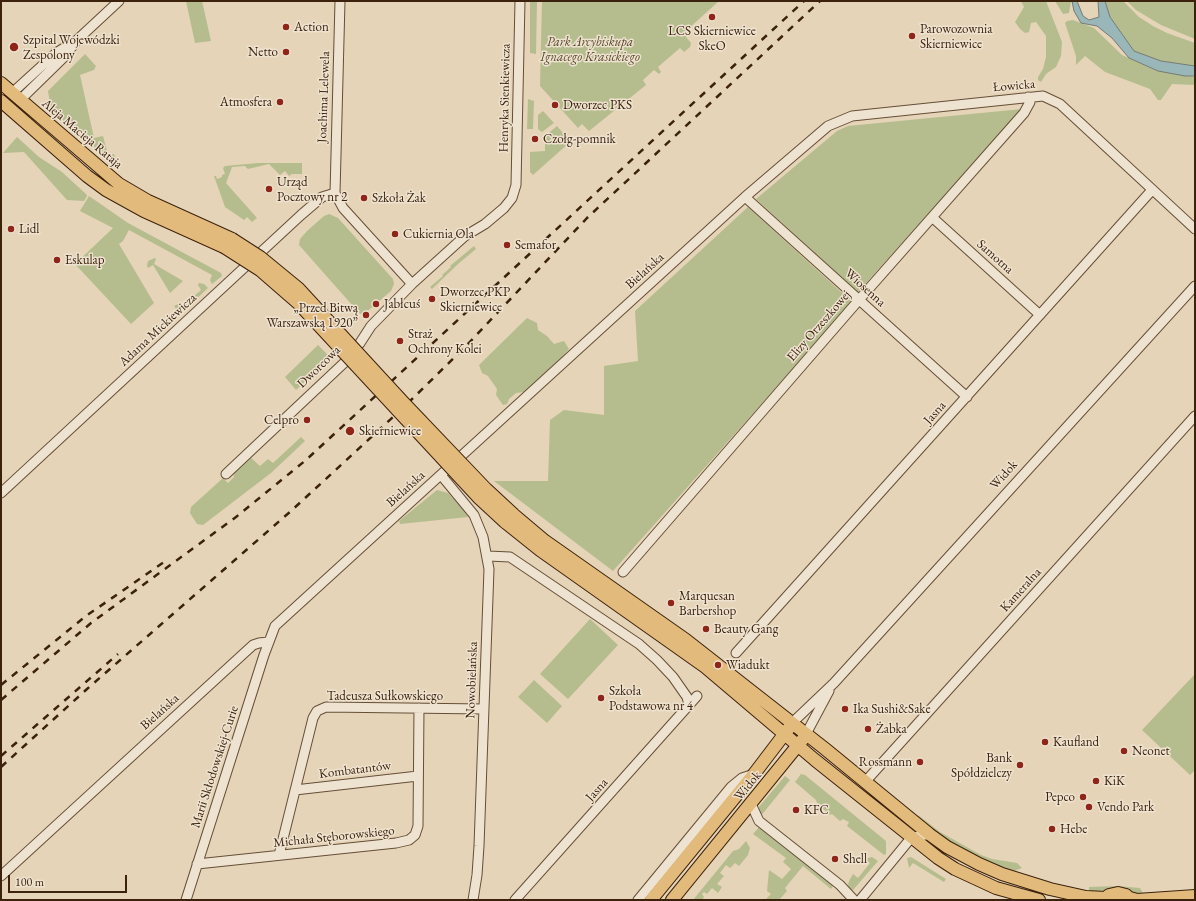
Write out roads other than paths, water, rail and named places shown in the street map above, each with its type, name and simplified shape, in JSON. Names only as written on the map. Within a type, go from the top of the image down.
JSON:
[{"type":"main road","name":"Aleja Macieja Rataja","points":[[1,83],[105,173],[132,192],[146,206]]},
{"type":"main road","points":[[16,97],[3,106],[86,176],[106,190],[146,206],[260,257],[299,289],[403,402],[486,489],[509,518],[540,550],[704,666],[911,838],[938,858],[972,877],[996,888],[1039,900]]},
{"type":"main road","points":[[509,518],[545,541],[686,640],[806,734],[929,834],[966,857],[1002,874],[1050,889],[1086,896],[1105,899],[1118,893],[1130,899],[1137,900],[1195,896]]},
{"type":"main road","name":"Widok","points":[[650,900],[754,774],[792,723]]},
{"type":"main road","name":"Widok","points":[[672,900],[799,746],[806,734]]},
{"type":"street","points":[[16,97],[56,52],[77,40],[118,1]]},
{"type":"street","name":"Joachima Lelewela","points":[[336,193],[340,1]]},
{"type":"street","name":"Henryka Sienkiewicza","points":[[513,196],[516,185],[520,1]]},
{"type":"street","name":"Łowicka","points":[[834,122],[852,116],[1043,96],[1060,104],[1195,229]]},
{"type":"street","name":"Elizy Orzeszkowej","points":[[623,572],[858,300],[933,218],[1024,113],[1030,102],[1028,97]]},
{"type":"street","name":"Bielańska","points":[[1,876],[246,651],[256,644],[268,642],[279,621],[745,197],[814,137],[834,122]]},
{"type":"street","name":"Jasna","points":[[736,653],[968,397],[1152,190]]},
{"type":"street","points":[[336,193],[343,208],[412,284]]},
{"type":"street","name":"Adama Mickiewicza","points":[[1,493],[307,210],[322,197],[336,193]]},
{"type":"street","name":"Dworcowa","points":[[226,474],[345,362],[371,326],[412,284],[465,236],[485,224],[504,208],[513,196]]},
{"type":"street","name":"Wiosenna","points":[[745,197],[858,300],[968,397]]},
{"type":"street","name":"Samotna","points":[[933,218],[1040,315]]},
{"type":"street","name":"Widok","points":[[792,723],[834,683],[1195,286]]},
{"type":"street","name":"Kameralna","points":[[865,782],[1195,416]]},
{"type":"street","name":"Nowobielańska","points":[[441,475],[474,515],[484,537],[488,556],[479,853],[473,900]]},
{"type":"street","points":[[488,556],[510,557],[639,644],[673,677],[687,697],[689,705]]},
{"type":"street","name":"Marii Skłodowskiej-Curie","points":[[186,900],[268,642]]},
{"type":"street","name":"Widok","points":[[806,734],[834,683]]},
{"type":"street","name":"Jasna","points":[[514,900],[697,696]]},
{"type":"street","name":"Tadeusza Sułkowskiego","points":[[279,855],[313,718],[318,710],[326,707],[484,709]]},
{"type":"street","name":"Michała Stęborowskiego","points":[[198,864],[396,843],[409,840],[415,835],[418,826],[419,708]]},
{"type":"street","name":"Widok","points":[[638,900],[731,787],[742,778],[754,774]]},
{"type":"street","name":"Kombatantów","points":[[295,790],[418,776]]},
{"type":"street","points":[[751,804],[759,821],[840,885],[854,900]]},
{"type":"street","points":[[860,900],[911,838],[929,834]]},
{"type":"water","points":[[1072,1],[1077,1],[1083,16],[1089,20],[1099,17],[1098,1],[1105,1],[1110,17],[1134,51],[1161,61],[1195,66],[1195,76],[1185,76],[1158,71],[1129,58],[1112,38],[1097,26],[1081,23],[1074,11]]},
{"type":"railway","points":[[1,700],[91,623],[236,517],[306,460],[804,1]]},
{"type":"railway","points":[[1,767],[87,689],[291,511],[405,406],[466,346],[587,218],[820,1]]},
{"type":"railway","points":[[1,685],[86,616],[167,560]]},
{"type":"railway","points":[[1,756],[118,654]]},
{"type":"place","name":"LCS Skierniewice SkeO","points":[[712,17]]},
{"type":"place","name":"Action","points":[[286,27]]},
{"type":"place","name":"Parowozownia Skierniewice","points":[[912,36]]},
{"type":"place","name":"Szpital Wojewódzki Zespolony","points":[[14,47]]},
{"type":"place","name":"Netto","points":[[286,52]]},
{"type":"place","name":"Atmosfera","points":[[280,102]]},
{"type":"place","name":"Dworzec PKS","points":[[555,105]]},
{"type":"place","name":"Czołg-pomnik","points":[[535,139]]},
{"type":"place","name":"Urząd Pocztowy nr 2","points":[[269,189]]},
{"type":"place","name":"Szkoła Żak","points":[[364,198]]},
{"type":"place","name":"Lidl","points":[[11,229]]},
{"type":"place","name":"Cukiernia Ola","points":[[395,234]]},
{"type":"place","name":"Semafor","points":[[507,245]]},
{"type":"place","name":"Eskulap","points":[[57,260]]},
{"type":"place","name":"Dworzec PKP Skierniewice","points":[[432,299]]},
{"type":"place","name":"Jabłcuś","points":[[376,304]]},
{"type":"place","name":"„Przed Bitwą Warszawską 1920”","points":[[366,315]]},
{"type":"place","name":"Straż Ochrony Kolei","points":[[400,341]]},
{"type":"place","name":"Celpro","points":[[307,420]]},
{"type":"place","name":"Skierniewice","points":[[350,431]]},
{"type":"place","name":"Marquesan Barbershop","points":[[671,603]]},
{"type":"place","name":"Beauty Gang","points":[[706,629]]},
{"type":"place","name":"Wiadukt","points":[[718,665]]},
{"type":"place","name":"Szkoła Podstawowa nr 4","points":[[601,698]]},
{"type":"place","name":"Ika Sushi&Sake","points":[[845,709]]},
{"type":"place","name":"Żabka","points":[[868,729]]},
{"type":"place","name":"Kaufland","points":[[1045,742]]},
{"type":"place","name":"Neonet","points":[[1124,751]]},
{"type":"place","name":"Rossmann","points":[[920,762]]},
{"type":"place","name":"Bank Spółdzielczy","points":[[1020,765]]},
{"type":"place","name":"KiK","points":[[1096,781]]},
{"type":"place","name":"Pepco","points":[[1083,797]]},
{"type":"place","name":"Vendo Park","points":[[1089,807]]},
{"type":"place","name":"KFC","points":[[796,810]]},
{"type":"place","name":"Hebe","points":[[1052,829]]},
{"type":"place","name":"Shell","points":[[835,859]]},
{"type":"park label","name":"Park Arcybiskupa Ignacego Krasickiego","points":[[590,50]]}]
